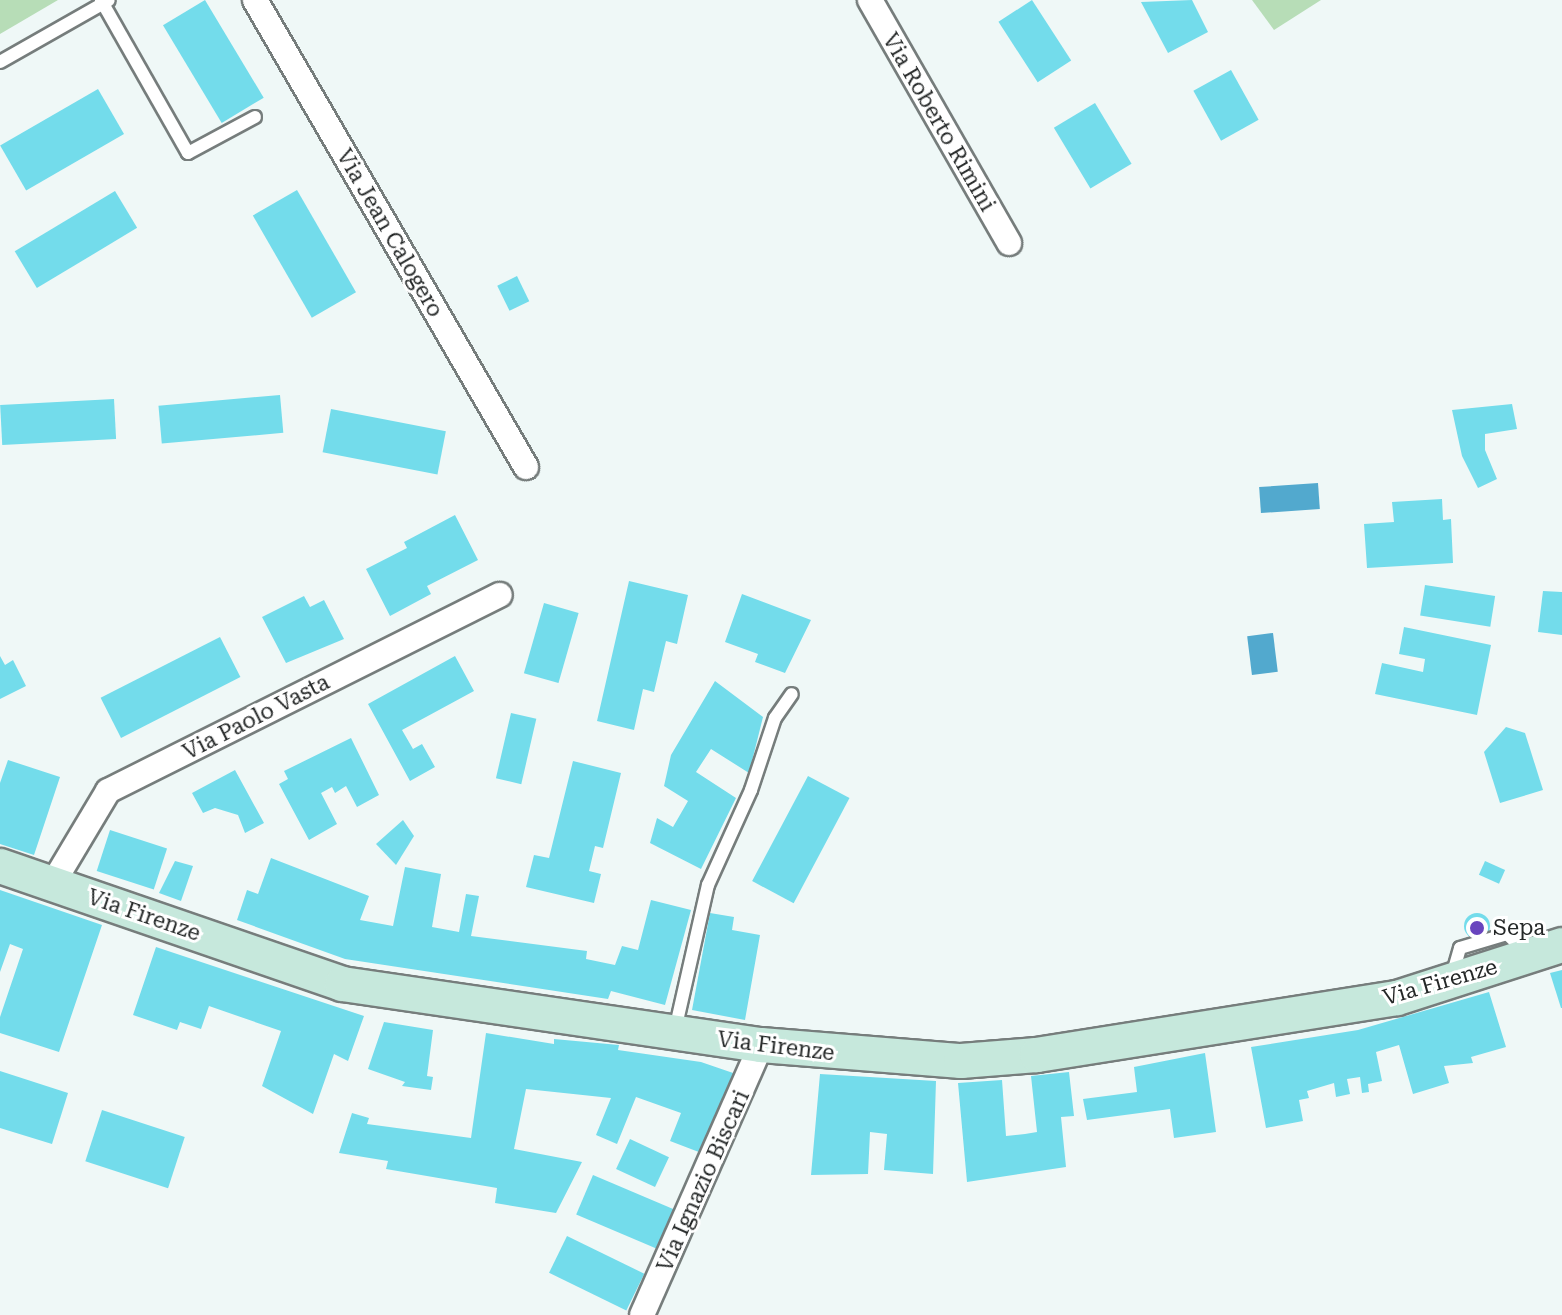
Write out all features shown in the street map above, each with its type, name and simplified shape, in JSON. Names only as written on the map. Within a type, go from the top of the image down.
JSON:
[{"type":"street","name":"Via Jean Calogero","points":[[255,0],[526,467]]},
{"type":"street","name":"Via Roberto Rimini","points":[[870,0],[1009,243]]},
{"type":"street","name":"Via Paolo Vasta","points":[[53,883],[108,791],[500,595]]},
{"type":"street","name":"Via Firenze","points":[[0,866],[342,984],[761,1045],[961,1061],[1037,1055],[1397,998],[1562,945]]},
{"type":"street","name":"Via Ignazio Biscari","points":[[642,1315],[761,1045]]},
{"type":"lane","points":[[0,62],[104,1],[188,153],[255,117]]},
{"type":"lane","points":[[674,1033],[708,885],[751,790],[775,718],[792,694]]},
{"type":"green space","points":[[0,0],[58,0],[0,34]]},
{"type":"green space","points":[[1252,0],[1321,0],[1274,30]]},
{"type":"water","points":[[1318,483],[1320,509],[1261,513],[1259,487]]},
{"type":"water","points":[[1273,633],[1278,672],[1252,675],[1247,636]]},
{"type":"building","points":[[205,0],[264,98],[222,123],[163,25]]},
{"type":"building","points":[[1032,0],[1071,60],[1038,82],[998,22]]},
{"type":"building","points":[[1192,0],[1208,32],[1168,53],[1141,2]]},
{"type":"building","points":[[1231,70],[1259,120],[1221,141],[1193,91]]},
{"type":"building","points":[[98,89],[124,134],[26,191],[0,146]]},
{"type":"building","points":[[1095,103],[1132,164],[1090,189],[1054,128]]},
{"type":"building","points":[[297,190],[356,292],[312,318],[253,216]]},
{"type":"building","points":[[115,191],[137,228],[37,288],[15,251]]},
{"type":"building","points":[[517,276],[529,301],[510,311],[497,286]]},
{"type":"building","points":[[280,395],[283,433],[162,443],[158,406]]},
{"type":"building","points":[[114,399],[116,439],[2,445],[0,405]]},
{"type":"building","points":[[1512,404],[1517,429],[1485,434],[1485,450],[1497,479],[1478,488],[1462,456],[1452,410]]},
{"type":"building","points":[[331,409],[446,431],[437,475],[323,452]]},
{"type":"building","points":[[1442,499],[1443,520],[1451,519],[1453,563],[1367,568],[1364,524],[1394,522],[1392,502]]},
{"type":"building","points":[[455,515],[478,560],[427,586],[431,594],[390,616],[366,569],[407,548],[404,542]]},
{"type":"building","points":[[629,581],[688,595],[677,644],[666,641],[654,692],[643,689],[634,730],[597,721]]},
{"type":"building","points":[[1425,585],[1495,596],[1490,627],[1420,616]]},
{"type":"building","points":[[1543,591],[1562,592],[1562,635],[1538,632]]},
{"type":"building","points":[[742,594],[811,620],[785,673],[755,662],[758,654],[725,642]]},
{"type":"building","points":[[304,596],[310,607],[324,600],[344,639],[286,663],[262,617]]},
{"type":"building","points":[[544,603],[579,613],[558,683],[524,673]]},
{"type":"building","points":[[1404,627],[1491,645],[1477,715],[1375,694],[1382,663],[1423,672],[1425,659],[1399,654]]},
{"type":"building","points":[[220,637],[240,677],[121,738],[101,698]]},
{"type":"building","points":[[0,656],[5,665],[13,660],[26,686],[0,699]]},
{"type":"building","points":[[455,656],[474,691],[402,730],[413,749],[422,744],[435,767],[410,781],[368,704]]},
{"type":"building","points":[[715,681],[763,717],[749,773],[711,749],[696,772],[736,798],[701,869],[650,843],[657,818],[673,827],[688,801],[664,786],[671,755]]},
{"type":"building","points":[[511,713],[536,719],[521,784],[496,778]]},
{"type":"building","points":[[1506,727],[1525,733],[1543,790],[1500,803],[1484,752]]},
{"type":"building","points":[[351,738],[379,795],[357,807],[346,786],[335,793],[332,787],[321,793],[337,824],[309,840],[279,784],[288,779],[284,771]]},
{"type":"building","points":[[8,760],[60,777],[34,855],[0,844],[0,783]]},
{"type":"building","points":[[573,761],[621,773],[603,848],[595,846],[589,871],[601,874],[594,903],[526,887],[534,855],[549,858]]},
{"type":"building","points":[[235,770],[264,823],[245,833],[238,815],[215,808],[203,813],[192,793]]},
{"type":"building","points":[[808,776],[849,798],[794,903],[752,881]]},
{"type":"building","points":[[403,820],[414,836],[396,865],[376,844]]},
{"type":"building","points":[[110,830],[167,849],[154,889],[97,871]]},
{"type":"building","points":[[271,858],[369,896],[360,920],[393,926],[405,867],[441,874],[432,927],[459,932],[466,894],[479,896],[471,936],[587,951],[586,959],[615,965],[622,946],[638,950],[651,900],[691,910],[665,1005],[611,991],[608,999],[345,959],[237,920],[247,890],[258,894]]},
{"type":"building","points":[[175,861],[193,866],[181,901],[159,893]]},
{"type":"building","points":[[1485,861],[1505,870],[1499,884],[1479,875]]},
{"type":"building","points":[[0,890],[102,925],[59,1052],[0,1033],[0,1017],[23,949],[10,944],[0,972]]},
{"type":"building","points":[[710,913],[734,917],[732,930],[760,935],[745,1020],[692,1010]]},
{"type":"building","points":[[1477,913],[1486,917],[1490,926],[1486,935],[1477,939],[1468,935],[1464,926],[1468,917]]},
{"type":"building","points":[[156,947],[364,1016],[348,1061],[334,1054],[313,1114],[262,1086],[281,1031],[209,1006],[201,1029],[180,1022],[177,1030],[133,1015]]},
{"type":"building","points":[[1562,970],[1562,1008],[1561,1008],[1550,973]]},
{"type":"building","points":[[1489,992],[1506,1047],[1471,1057],[1473,1063],[1444,1066],[1449,1083],[1413,1094],[1399,1045],[1376,1052],[1382,1081],[1368,1084],[1369,1092],[1362,1093],[1360,1077],[1347,1079],[1350,1094],[1336,1097],[1334,1083],[1307,1091],[1309,1098],[1299,1100],[1303,1121],[1266,1128],[1251,1047],[1358,1030]]},
{"type":"building","points":[[384,1022],[433,1030],[427,1076],[433,1077],[431,1090],[402,1086],[405,1082],[368,1069]]},
{"type":"building","points":[[486,1033],[554,1044],[554,1039],[619,1045],[618,1050],[701,1062],[736,1074],[704,1154],[670,1141],[681,1113],[636,1097],[617,1144],[596,1135],[611,1098],[526,1089],[514,1149],[582,1162],[556,1213],[495,1203],[497,1188],[386,1169],[388,1161],[339,1153],[352,1113],[369,1118],[367,1124],[471,1138]]},
{"type":"building","points":[[1205,1053],[1216,1132],[1174,1138],[1170,1109],[1087,1120],[1083,1099],[1137,1092],[1134,1067]]},
{"type":"building","points":[[0,1071],[68,1093],[52,1144],[0,1128]]},
{"type":"building","points":[[1069,1072],[1074,1116],[1061,1117],[1066,1167],[967,1182],[958,1083],[1002,1080],[1006,1136],[1037,1132],[1031,1076]]},
{"type":"building","points":[[820,1074],[936,1081],[933,1174],[884,1170],[887,1134],[870,1132],[868,1174],[811,1175]]},
{"type":"building","points":[[102,1110],[185,1137],[168,1188],[85,1161]]},
{"type":"building","points":[[630,1139],[669,1157],[655,1187],[616,1169]]},
{"type":"building","points":[[593,1175],[681,1213],[665,1252],[576,1215]]},
{"type":"building","points":[[567,1236],[644,1274],[626,1311],[549,1273]]},
{"type":"place","name":"Sepa","points":[[1477,928]]}]
